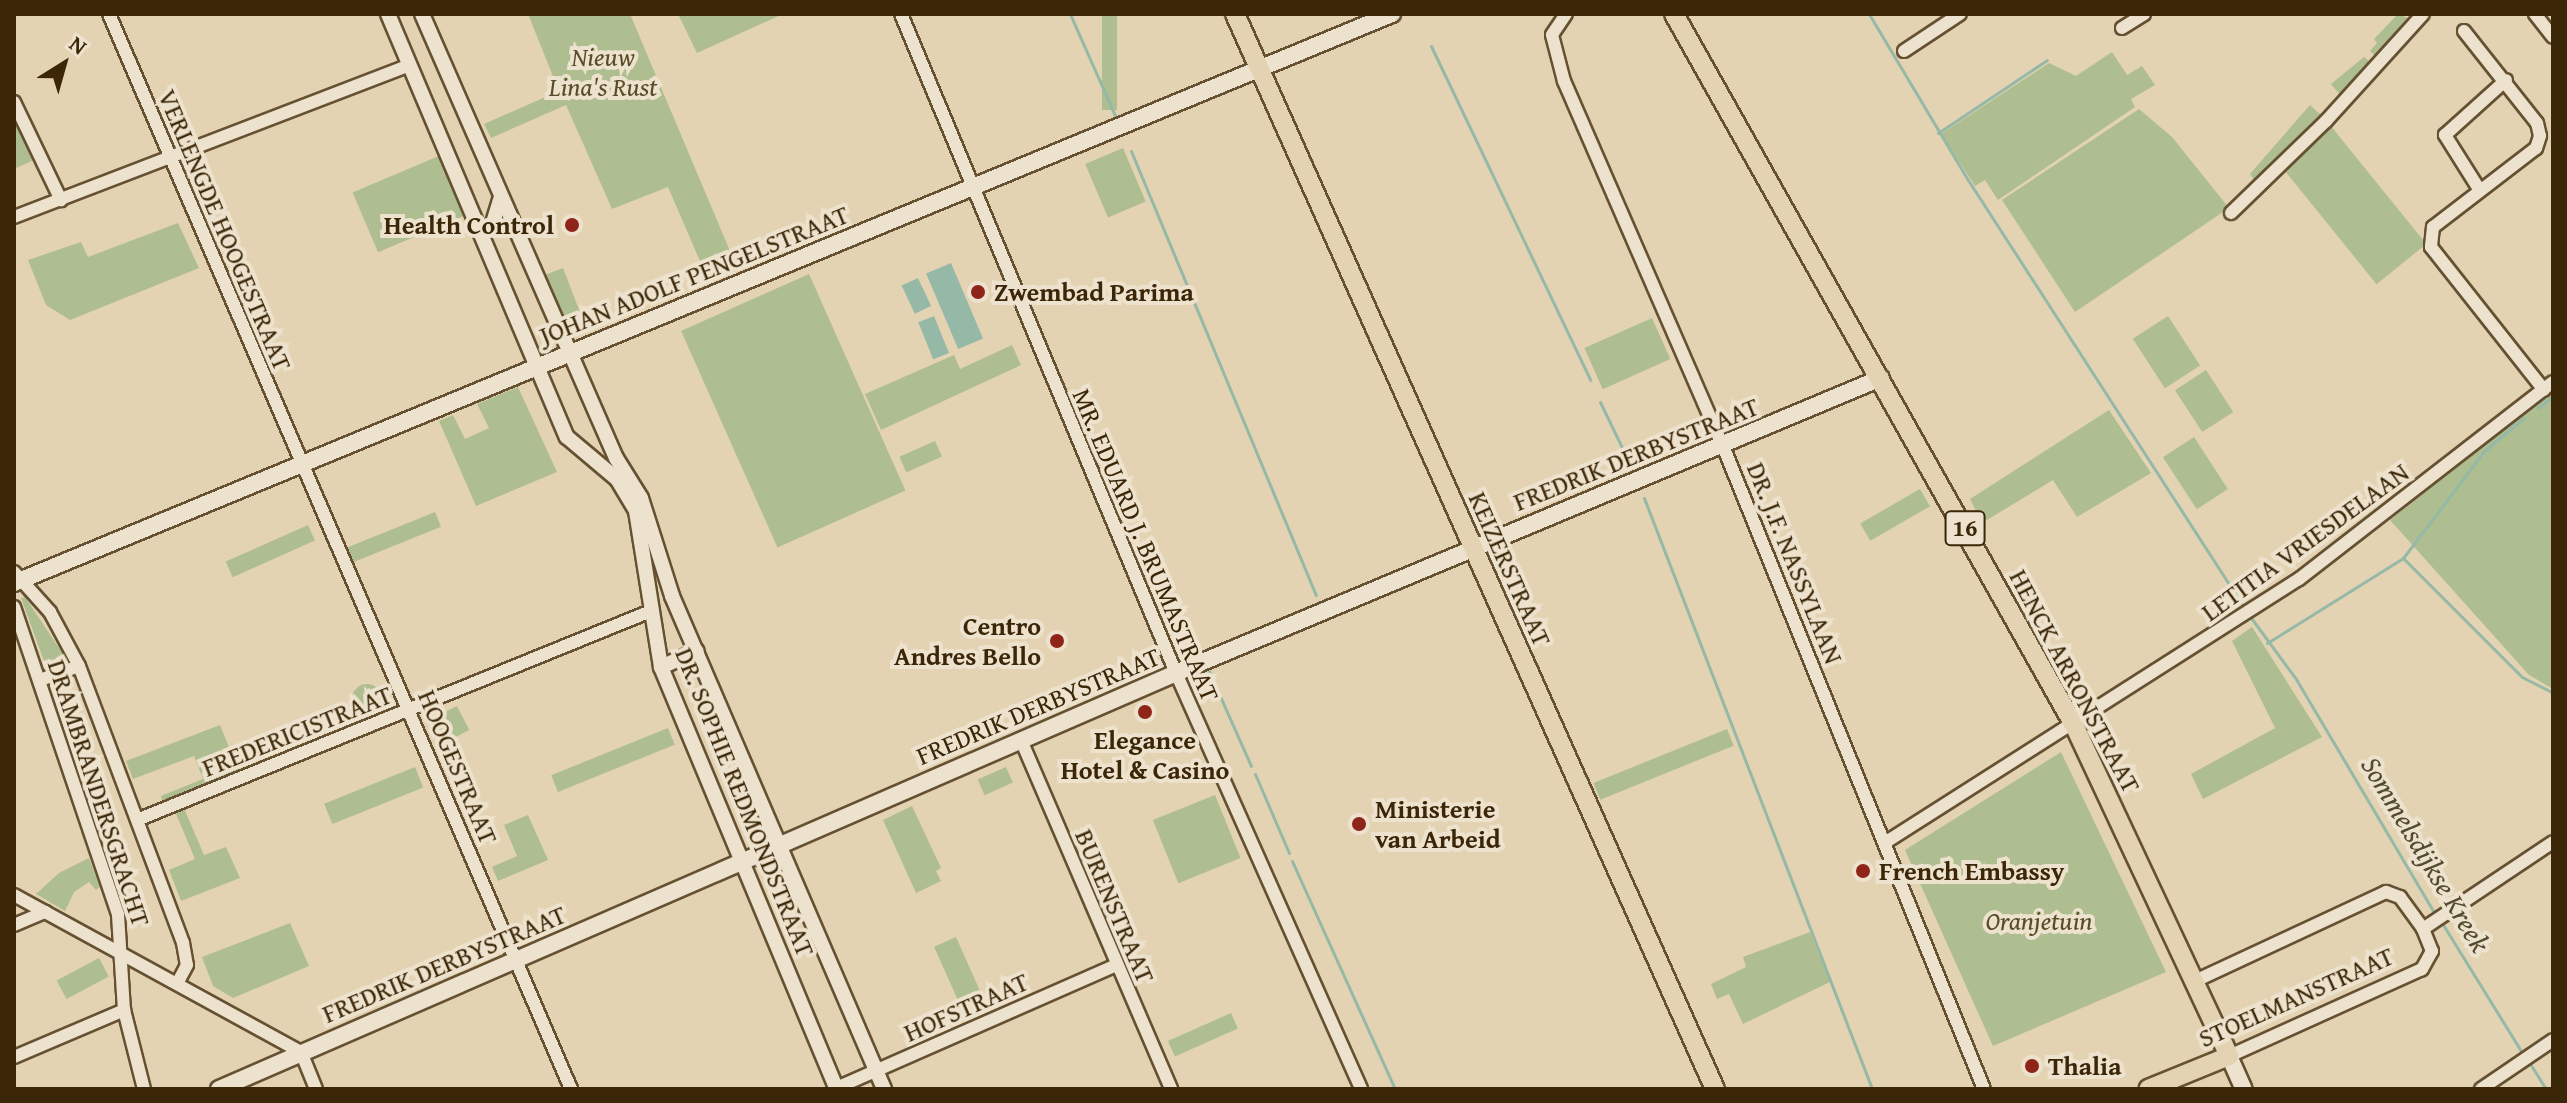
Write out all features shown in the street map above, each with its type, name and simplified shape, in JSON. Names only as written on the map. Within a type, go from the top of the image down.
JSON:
[{"type":"main road","name":"KEIZERSTRAAT","points":[[1235,14],[1715,1089]]},
{"type":"main road","name":"JOHAN ADOLF PENGELSTRAAT","points":[[16,578],[537,364],[975,189],[1392,14]]},
{"type":"main road","name":"HENCK ARRONSTRAAT","points":[[1674,14],[2074,725],[2244,1089]]},
{"type":"main road","name":"FREDRIK DERBYSTRAAT","points":[[219,1089],[776,844],[1471,548],[1881,378]]},
{"type":"main road","name":"STOELMANSTRAAT","points":[[2148,1089],[2229,1056]]},
{"type":"street","name":"VERLENGDE HOOGESTRAAT","points":[[109,14],[301,463]]},
{"type":"street","name":"DR. SOPHIE REDMONDSTRAAT","points":[[388,14],[567,437],[617,479],[636,511],[652,555],[697,651],[776,844],[884,1089]]},
{"type":"street","name":"DR. SOPHIE REDMONDSTRAAT","points":[[422,14],[616,458],[641,498],[652,555],[651,611],[661,667],[836,1089]]},
{"type":"street","name":"MR. EDUARD J. BRUMASTRAAT","points":[[901,14],[1176,673],[1361,1089]]},
{"type":"street","name":"DR. J.F. NASSYLAAN","points":[[1566,14],[1552,35],[1564,81],[1723,446],[1984,1089]]},
{"type":"street","points":[[1904,51],[1960,14]]},
{"type":"street","points":[[2122,28],[2144,14]]},
{"type":"street","points":[[2231,213],[2326,121],[2423,14]]},
{"type":"street","points":[[2535,14],[2553,37]]},
{"type":"street","points":[[2464,31],[2506,80],[2537,123],[2540,136],[2536,148],[2433,227],[2431,247],[2548,386]]},
{"type":"street","points":[[14,217],[409,65]]},
{"type":"street","points":[[2479,189],[2445,135],[2506,80]]},
{"type":"street","points":[[14,102],[61,200]]},
{"type":"street","points":[[480,230],[492,226],[500,198]]},
{"type":"street","name":"LETITIA VRIESDELAAN","points":[[1886,842],[2258,607],[2548,386]]},
{"type":"street","name":"HOOGESTRAAT","points":[[301,463],[410,709],[571,1089]]},
{"type":"street","name":"DRAMBRANDERSGRACHT","points":[[16,578],[50,612],[79,666],[183,943],[187,965],[178,982]]},
{"type":"street","name":"DRAMBRANDERSGRACHT","points":[[14,607],[118,915],[124,954],[120,976],[124,1010],[144,1089]]},
{"type":"street","name":"FREDERICISTRAAT","points":[[137,820],[651,611]]},
{"type":"street","points":[[661,667],[697,651]]},
{"type":"street","points":[[40,680],[79,666]]},
{"type":"street","name":"BURENSTRAAT","points":[[1021,740],[1171,1089]]},
{"type":"street","points":[[2195,981],[2386,892],[2400,897],[2427,926],[2553,842]]},
{"type":"street","points":[[14,895],[301,1052],[316,1089]]},
{"type":"street","points":[[14,925],[45,912]]},
{"type":"street","name":"STOELMANSTRAAT","points":[[2229,1056],[2422,969],[2430,963],[2432,951],[2427,926]]},
{"type":"street","name":"HOFSTRAAT","points":[[836,1089],[1116,965]]},
{"type":"street","points":[[14,1057],[124,1010]]},
{"type":"street","points":[[2481,1089],[2517,1069],[2553,1040]]},
{"type":"green space","name":"Nieuw Lina's Rust","points":[[528,14],[630,14],[738,270],[709,282],[668,187],[612,209],[566,105],[491,138],[484,124],[559,91]]},
{"type":"green space","points":[[678,14],[783,14],[697,53]]},
{"type":"green space","points":[[1102,14],[1117,14],[1117,110],[1102,110]]},
{"type":"green space","points":[[2398,14],[2412,20],[2379,59],[2370,51],[2377,43],[2374,39]]},
{"type":"green space","points":[[2112,52],[2127,75],[2142,66],[2155,85],[2131,99],[2135,107],[1998,200],[1985,180],[1975,186],[1941,134],[2049,63],[2076,76]]},
{"type":"green space","points":[[2364,57],[2374,65],[2341,96],[2331,84]]},
{"type":"green space","points":[[2310,105],[2323,117],[2257,184],[2250,174]]},
{"type":"green space","points":[[2139,109],[2172,137],[2229,208],[2075,312],[2002,200]]},
{"type":"green space","points":[[14,115],[36,159],[14,169]]},
{"type":"green space","points":[[2330,125],[2426,244],[2377,284],[2280,165]]},
{"type":"green space","points":[[1123,148],[1146,201],[1108,217],[1085,164]]},
{"type":"green space","points":[[441,155],[466,215],[378,252],[353,193]]},
{"type":"green space","points":[[178,223],[199,268],[70,320],[46,305],[28,260],[81,242],[88,257]]},
{"type":"green space","points":[[563,268],[587,331],[566,340],[542,276]]},
{"type":"green space","points":[[809,274],[905,491],[778,547],[681,331]]},
{"type":"green space","points":[[2168,316],[2200,365],[2165,388],[2133,339]]},
{"type":"green space","points":[[1652,318],[1670,359],[1603,389],[1584,348]]},
{"type":"green space","points":[[1012,345],[1021,365],[881,430],[865,394],[954,355],[960,369]]},
{"type":"green space","points":[[2206,370],[2233,412],[2202,432],[2175,390]]},
{"type":"green space","points":[[518,387],[557,472],[476,506],[439,421],[453,415],[465,439],[489,428],[477,404]]},
{"type":"green space","points":[[2553,391],[2553,689],[2529,675],[2390,520]]},
{"type":"green space","points":[[2109,410],[2151,473],[2077,517],[2053,480],[1982,523],[1970,499]]},
{"type":"green space","points":[[2194,437],[2228,489],[2197,509],[2163,457]]},
{"type":"green space","points":[[935,441],[942,457],[906,472],[899,457]]},
{"type":"green space","points":[[1920,489],[1930,506],[1870,541],[1860,524]]},
{"type":"green space","points":[[435,512],[441,527],[354,562],[348,547]]},
{"type":"green space","points":[[308,525],[315,541],[233,577],[226,562]]},
{"type":"green space","points":[[25,597],[63,654],[57,666],[44,661],[21,598]]},
{"type":"green space","points":[[2252,627],[2322,737],[2203,799],[2191,774],[2275,728],[2232,641]]},
{"type":"green space","points":[[367,684],[378,688],[382,699],[378,710],[367,714],[356,710],[352,699],[356,688]]},
{"type":"green space","points":[[457,706],[469,730],[442,744],[429,720]]},
{"type":"green space","points":[[220,725],[240,774],[163,805],[161,796],[203,779],[194,756],[133,779],[126,761]]},
{"type":"green space","points":[[668,728],[675,745],[558,792],[551,775]]},
{"type":"green space","points":[[1727,729],[1734,746],[1600,800],[1593,783]]},
{"type":"green space","name":"Oranjetuin","points":[[2061,752],[2166,972],[1993,1046],[1905,850]]},
{"type":"green space","points":[[415,767],[423,787],[332,824],[324,804]]},
{"type":"green space","points":[[1006,767],[1013,783],[985,795],[978,780]]},
{"type":"green space","points":[[1215,795],[1240,858],[1178,883],[1153,820]]},
{"type":"green space","points":[[183,806],[204,855],[226,847],[240,878],[181,901],[169,870],[195,859],[174,809]]},
{"type":"green space","points":[[912,806],[941,868],[936,871],[941,881],[916,893],[883,820]]},
{"type":"green space","points":[[528,815],[548,860],[498,881],[492,867],[517,856],[504,825]]},
{"type":"green space","points":[[89,858],[100,887],[96,890],[89,882],[74,892],[65,911],[36,894],[59,873]]},
{"type":"green space","points":[[290,923],[309,966],[233,998],[213,986],[202,957]]},
{"type":"green space","points":[[1810,932],[1830,982],[1743,1024],[1729,994],[1717,999],[1711,984],[1746,967],[1743,957]]},
{"type":"green space","points":[[956,937],[984,1001],[963,1011],[934,947]]},
{"type":"green space","points":[[99,958],[109,977],[66,999],[57,981]]},
{"type":"green space","points":[[1231,1013],[1238,1029],[1175,1057],[1168,1041]]},
{"type":"shaded area","points":[[951,263],[983,338],[958,349],[926,274]]},
{"type":"shaded area","points":[[918,278],[931,306],[915,314],[902,286]]},
{"type":"shaded area","points":[[934,316],[949,353],[933,359],[918,322]]},
{"type":"waterway","points":[[1070,14],[1116,118]]},
{"type":"waterway","points":[[1869,14],[1968,180],[2245,609]]},
{"type":"waterway","points":[[1431,46],[1590,380]]},
{"type":"waterway","points":[[1938,133],[2047,60]]},
{"type":"waterway","points":[[1131,151],[1316,595]]},
{"type":"waterway","points":[[2538,408],[2553,396]]},
{"type":"waterway","points":[[1600,402],[1629,462]]},
{"type":"waterway","points":[[2267,643],[2403,558],[2485,450],[2524,418]]},
{"type":"waterway","points":[[1644,498],[1872,1089]]},
{"type":"waterway","points":[[2403,558],[2522,677],[2553,693]]},
{"type":"waterway","name":"Sommelsdijkse Kreek","points":[[2249,615],[2296,679],[2437,917]]},
{"type":"waterway","points":[[1208,669],[1251,766]]},
{"type":"waterway","points":[[1255,774],[1289,853]]},
{"type":"waterway","points":[[1292,861],[1395,1089]]},
{"type":"waterway","name":"Sommelsdijkse Kreek","points":[[2442,923],[2524,1056]]},
{"type":"waterway","name":"Sommelsdijkse Kreek","points":[[2529,1062],[2546,1089]]},
{"type":"place","name":"Health Control","points":[[572,225]]},
{"type":"place","name":"Zwembad Parima","points":[[978,292]]},
{"type":"place","name":"Centro Andres Bello","points":[[1057,641]]},
{"type":"place","name":"Elegance Hotel & Casino","points":[[1145,712]]},
{"type":"place","name":"Ministerie van Arbeid","points":[[1359,824]]},
{"type":"place","name":"French Embassy","points":[[1863,871]]},
{"type":"place","name":"Thalia","points":[[2032,1066]]}]
